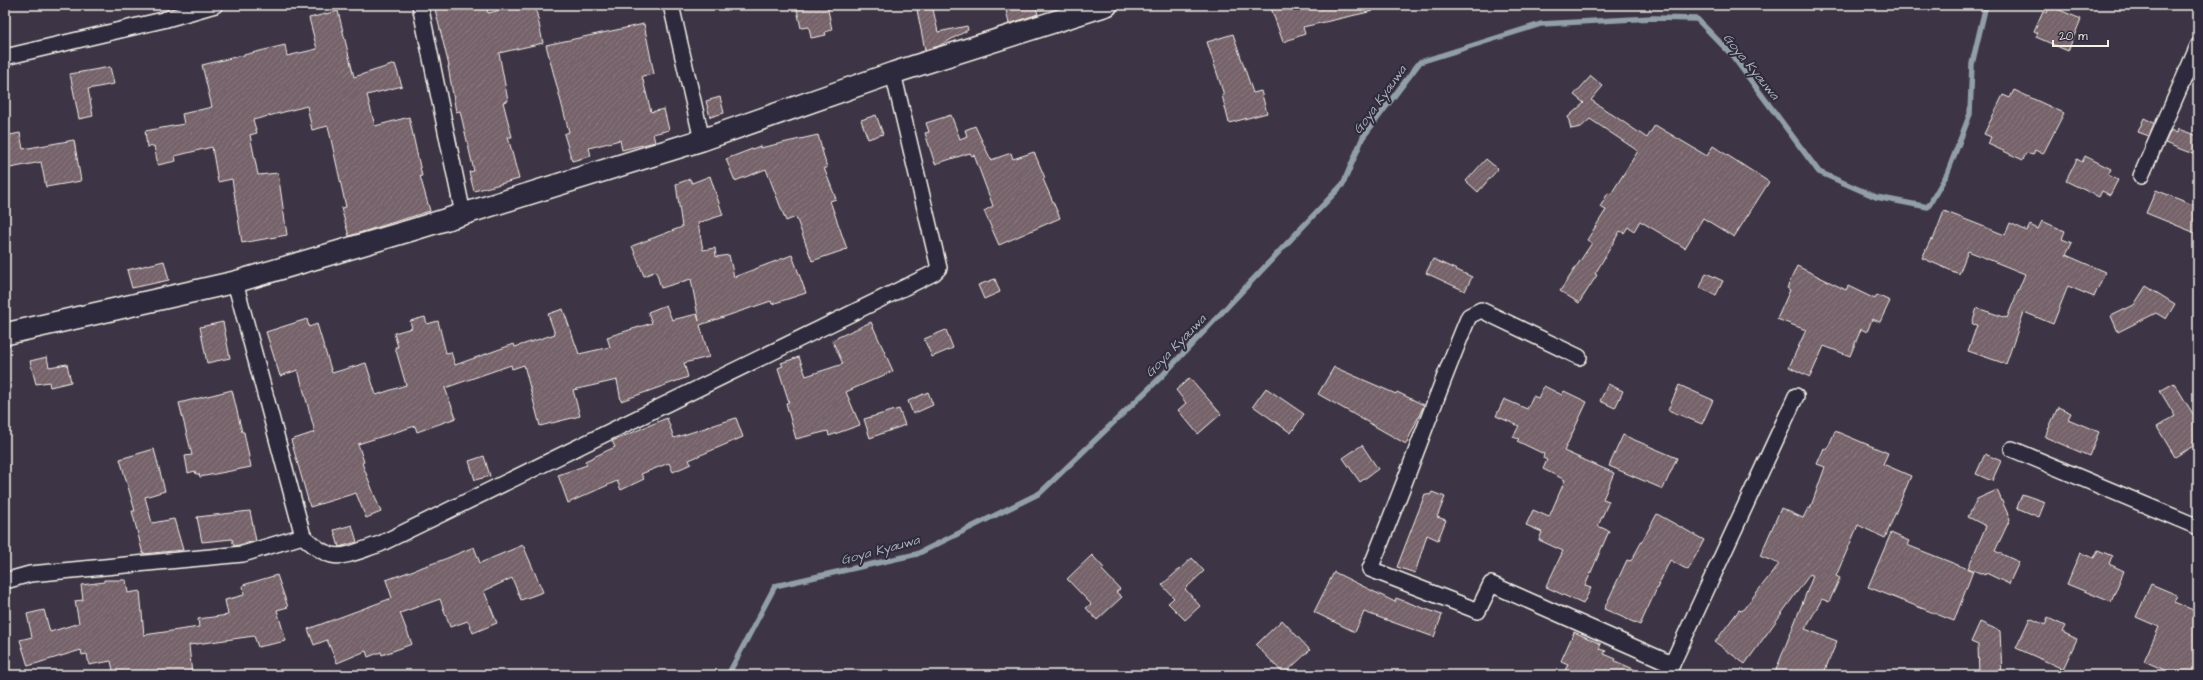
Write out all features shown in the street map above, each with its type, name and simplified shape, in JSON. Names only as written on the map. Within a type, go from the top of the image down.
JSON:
[{"type":"street","points":[[5,57],[163,20],[215,5]]},
{"type":"street","points":[[420,5],[464,214]]},
{"type":"street","points":[[671,5],[702,140]]},
{"type":"street","points":[[5,334],[235,282],[464,214],[702,140],[893,73],[1107,5]]},
{"type":"street","points":[[2141,176],[2198,46]]},
{"type":"street","points":[[235,282],[303,536],[317,549],[338,558],[380,544],[934,273],[939,268],[893,73]]},
{"type":"street","points":[[1579,358],[1481,310],[1469,316],[1442,383],[1393,515],[1370,569],[1478,611],[1491,584],[1670,670],[1796,396]]},
{"type":"street","points":[[2012,449],[2198,527]]},
{"type":"street","points":[[5,581],[30,574],[244,554],[303,536]]},
{"type":"building","points":[[434,5],[486,5],[488,13],[523,5],[535,5],[543,43],[499,53],[508,101],[503,102],[512,137],[508,137],[519,179],[474,191],[469,172],[474,171],[460,111],[456,112],[449,66]]},
{"type":"building","points":[[796,5],[827,5],[832,30],[825,32],[826,35],[811,38],[809,27],[801,28]]},
{"type":"building","points":[[916,5],[932,5],[938,32],[967,26],[968,30],[939,46],[925,50]]},
{"type":"building","points":[[1005,5],[1035,5],[1038,14],[1009,24]]},
{"type":"building","points":[[1270,5],[1373,5],[1373,11],[1303,27],[1305,34],[1283,42]]},
{"type":"building","points":[[2050,6],[2081,19],[2068,51],[2036,37],[2038,33],[2034,31],[2043,11],[2047,13]]},
{"type":"building","points":[[338,11],[354,77],[395,64],[402,86],[367,95],[375,126],[409,117],[422,176],[420,176],[430,211],[349,236],[341,208],[346,207],[328,126],[312,130],[307,106],[253,120],[257,133],[250,135],[258,175],[278,173],[287,235],[242,243],[232,179],[218,182],[212,147],[175,156],[176,161],[158,165],[154,146],[147,147],[145,131],[184,124],[182,114],[212,107],[202,65],[285,45],[287,56],[317,49],[309,18]]},
{"type":"building","points":[[644,24],[654,74],[642,76],[651,112],[664,109],[669,130],[653,134],[655,142],[622,150],[620,140],[589,148],[591,156],[572,161],[564,134],[569,132],[546,45]]},
{"type":"building","points":[[1233,34],[1253,93],[1261,91],[1267,113],[1229,123],[1222,95],[1224,95],[1207,42]]},
{"type":"building","points":[[110,67],[114,84],[88,89],[93,116],[79,119],[70,74]]},
{"type":"building","points":[[1591,76],[1603,86],[1591,100],[1647,138],[1655,125],[1707,156],[1713,146],[1769,182],[1734,237],[1703,218],[1685,248],[1640,221],[1634,231],[1628,227],[1624,233],[1620,231],[1595,274],[1597,275],[1579,303],[1560,291],[1592,243],[1587,240],[1606,210],[1600,207],[1608,193],[1611,194],[1638,151],[1590,119],[1581,127],[1571,129],[1568,117],[1584,103],[1574,95]]},
{"type":"building","points":[[2014,90],[2064,113],[2043,154],[2035,150],[2033,155],[2026,153],[2023,160],[1988,144],[1991,137],[1984,134],[2003,95],[2010,98]]},
{"type":"building","points":[[720,97],[724,113],[710,117],[706,101]]},
{"type":"building","points":[[876,115],[883,134],[868,139],[861,120]]},
{"type":"building","points":[[951,115],[960,139],[967,136],[965,130],[975,126],[991,160],[1011,153],[1013,159],[1034,152],[1045,178],[1043,179],[1060,218],[999,245],[984,211],[993,206],[974,155],[972,156],[970,153],[935,164],[925,133],[929,132],[926,123]]},
{"type":"building","points":[[2144,118],[2154,123],[2149,136],[2138,132]]},
{"type":"building","points":[[2178,129],[2198,136],[2198,156],[2165,143],[2171,130],[2177,133]]},
{"type":"building","points":[[20,133],[23,149],[74,140],[81,181],[46,187],[41,162],[5,169],[5,136]]},
{"type":"building","points":[[818,135],[827,168],[824,168],[836,199],[830,201],[847,249],[812,261],[796,217],[786,221],[766,169],[735,181],[726,159],[760,146],[760,148]]},
{"type":"building","points":[[2085,156],[2111,169],[2108,175],[2118,180],[2110,195],[2102,191],[2099,197],[2066,181],[2077,159],[2082,162]]},
{"type":"building","points":[[1486,159],[1498,169],[1478,192],[1466,181]]},
{"type":"building","points":[[710,176],[723,215],[698,223],[703,250],[715,248],[716,257],[729,255],[734,277],[792,255],[806,293],[772,304],[771,301],[700,325],[709,357],[684,363],[688,377],[621,401],[617,380],[573,390],[580,416],[540,426],[524,365],[512,369],[511,365],[445,388],[456,418],[417,432],[415,426],[358,444],[364,462],[362,463],[381,512],[366,518],[356,493],[310,507],[291,440],[315,432],[298,370],[280,376],[266,332],[307,319],[309,327],[317,324],[332,373],[366,363],[376,395],[406,385],[395,347],[398,347],[394,333],[412,328],[410,321],[425,317],[427,324],[438,321],[446,353],[451,352],[455,365],[514,344],[515,347],[555,334],[548,314],[563,309],[579,354],[610,347],[607,337],[652,323],[648,312],[666,305],[672,320],[697,314],[699,321],[691,279],[661,288],[656,271],[644,276],[632,246],[682,227],[676,184],[690,179],[692,183]]},
{"type":"building","points":[[2156,190],[2198,207],[2198,234],[2146,213]]},
{"type":"building","points":[[1944,211],[2005,235],[2010,223],[2027,231],[2030,225],[2038,229],[2042,221],[2065,231],[2062,239],[2072,243],[2066,255],[2105,272],[2094,297],[2068,286],[2053,324],[2024,312],[2006,364],[1968,351],[1977,325],[1972,324],[1977,308],[2007,318],[2025,274],[1968,251],[1959,274],[1922,258],[1931,239],[1933,240]]},
{"type":"building","points":[[1433,259],[1472,277],[1465,291],[1426,273]]},
{"type":"building","points":[[164,261],[169,280],[132,288],[127,270]]},
{"type":"building","points":[[1797,266],[1846,290],[1848,286],[1875,299],[1877,295],[1890,301],[1880,322],[1872,319],[1867,332],[1861,329],[1850,356],[1824,346],[1810,377],[1789,367],[1806,330],[1777,319],[1790,290],[1787,288]]},
{"type":"building","points":[[1706,273],[1723,281],[1716,295],[1700,288]]},
{"type":"building","points":[[995,279],[1000,292],[984,299],[978,285]]},
{"type":"building","points":[[2146,286],[2175,304],[2166,319],[2156,313],[2118,332],[2111,316],[2134,305]]},
{"type":"building","points":[[223,322],[230,358],[207,363],[200,327]]},
{"type":"building","points":[[871,322],[893,371],[846,392],[860,425],[829,436],[828,431],[796,439],[786,403],[789,402],[778,368],[783,366],[781,363],[799,357],[806,376],[843,364],[832,340]]},
{"type":"building","points":[[946,330],[953,348],[932,357],[924,339]]},
{"type":"building","points":[[47,357],[49,367],[67,364],[71,382],[50,387],[49,382],[36,384],[30,361]]},
{"type":"building","points":[[1334,367],[1396,394],[1397,392],[1424,405],[1406,444],[1318,394]]},
{"type":"building","points":[[1190,378],[1221,414],[1198,434],[1178,410],[1186,403],[1176,390]]},
{"type":"building","points":[[2174,383],[2198,422],[2198,443],[2175,457],[2157,427],[2175,416],[2160,391]]},
{"type":"building","points":[[1608,384],[1623,391],[1615,408],[1600,401]]},
{"type":"building","points":[[1679,385],[1713,400],[1702,424],[1668,410]]},
{"type":"building","points":[[1544,386],[1562,395],[1564,391],[1587,402],[1564,451],[1614,473],[1603,499],[1609,501],[1598,526],[1609,531],[1585,586],[1591,588],[1583,604],[1546,587],[1563,551],[1539,540],[1542,532],[1526,525],[1533,510],[1549,517],[1565,480],[1543,469],[1547,460],[1543,458],[1544,454],[1517,441],[1519,439],[1513,437],[1519,426],[1496,416],[1504,399],[1527,409],[1533,396],[1538,398]]},
{"type":"building","points":[[1266,388],[1304,414],[1291,433],[1253,406]]},
{"type":"building","points":[[232,390],[242,432],[244,432],[251,467],[200,477],[195,471],[188,473],[185,456],[192,455],[179,403]]},
{"type":"building","points":[[928,392],[933,405],[913,414],[908,401]]},
{"type":"building","points":[[2058,407],[2071,413],[2068,419],[2099,432],[2089,456],[2045,437]]},
{"type":"building","points":[[899,409],[905,425],[870,438],[864,419]]},
{"type":"building","points":[[667,418],[674,438],[736,418],[743,437],[689,460],[691,464],[673,472],[669,463],[641,474],[644,479],[621,490],[617,481],[568,503],[558,475],[587,465],[585,461],[615,447],[612,441]]},
{"type":"building","points":[[1835,431],[1888,453],[1883,464],[1911,476],[1885,538],[1858,525],[1836,576],[1840,578],[1829,602],[1822,599],[1805,629],[1837,641],[1823,675],[1774,675],[1813,576],[1810,574],[1745,664],[1715,642],[1739,610],[1742,611],[1779,564],[1760,556],[1781,508],[1803,518],[1808,508],[1810,509],[1825,467],[1817,464],[1824,448],[1827,450]]},
{"type":"building","points":[[1623,435],[1677,458],[1663,489],[1609,466]]},
{"type":"building","points":[[1362,445],[1378,469],[1360,482],[1343,458]]},
{"type":"building","points":[[154,449],[165,491],[145,497],[152,523],[174,519],[183,550],[143,554],[132,511],[135,511],[120,459]]},
{"type":"building","points":[[1985,454],[2001,461],[1992,481],[1976,474]]},
{"type":"building","points":[[484,456],[490,476],[475,480],[469,461]]},
{"type":"building","points":[[1997,490],[2010,519],[1995,551],[2019,562],[2009,584],[1986,573],[1985,575],[1968,568],[1986,526],[1968,517],[1977,499]]},
{"type":"building","points":[[1432,492],[1445,497],[1437,517],[1446,520],[1438,540],[1427,535],[1415,573],[1397,567],[1425,494],[1430,495]]},
{"type":"building","points":[[2022,494],[2045,502],[2039,517],[2017,508]]},
{"type":"building","points":[[250,511],[256,541],[234,546],[232,539],[202,542],[197,517]]},
{"type":"building","points":[[1657,514],[1704,540],[1688,570],[1670,560],[1640,625],[1604,609],[1627,560],[1631,561]]},
{"type":"building","points":[[352,525],[357,542],[339,547],[334,530]]},
{"type":"building","points":[[1891,533],[1909,541],[1907,545],[1973,571],[1954,621],[1868,587]]},
{"type":"building","points":[[523,545],[543,592],[521,600],[512,578],[484,591],[497,623],[473,633],[468,621],[450,627],[440,599],[400,613],[412,644],[382,655],[381,652],[368,657],[366,651],[337,663],[327,640],[314,645],[308,629],[392,598],[386,580],[474,547],[480,563]]},
{"type":"building","points":[[2098,550],[2112,556],[2109,564],[2124,571],[2111,602],[2067,584],[2080,553],[2094,558]]},
{"type":"building","points":[[1092,555],[1104,568],[1102,570],[1120,589],[1116,592],[1122,597],[1097,620],[1086,608],[1091,604],[1067,579]]},
{"type":"building","points":[[1192,558],[1204,571],[1185,589],[1200,606],[1185,620],[1168,603],[1174,598],[1162,585]]},
{"type":"building","points":[[1334,572],[1395,602],[1396,598],[1442,615],[1434,637],[1364,612],[1355,632],[1314,612]]},
{"type":"building","points":[[277,575],[288,607],[277,610],[286,641],[258,647],[254,636],[189,645],[192,675],[114,675],[111,661],[89,665],[87,654],[82,655],[81,650],[28,666],[20,640],[32,637],[27,614],[44,610],[50,632],[79,623],[75,601],[83,600],[81,585],[104,582],[104,580],[126,580],[128,593],[140,591],[144,635],[199,627],[198,619],[228,615],[225,600],[244,595],[243,585]]},
{"type":"building","points":[[2151,584],[2177,595],[2174,602],[2198,612],[2198,675],[2176,675],[2144,661],[2159,627],[2136,617]]},
{"type":"building","points":[[2030,618],[2045,625],[2048,618],[2065,626],[2062,632],[2077,639],[2063,669],[2016,648]]},
{"type":"building","points":[[1282,620],[1310,650],[1284,674],[1256,645]]},
{"type":"building","points":[[1980,622],[2000,631],[2002,675],[1979,675],[1978,645],[1971,642]]},
{"type":"building","points":[[1574,632],[1601,644],[1599,649],[1606,651],[1604,654],[1616,659],[1615,661],[1647,675],[1563,675],[1568,664],[1561,661]]},
{"type":"waterway","name":"Goya Kyauwa","points":[[728,675],[775,586],[917,554],[1040,493],[1161,377],[1343,184],[1363,137],[1420,62],[1541,24],[1653,18],[1697,19],[1732,55],[1819,172],[1876,197],[1928,207],[1947,174],[1970,114],[1972,64],[1986,5]]}]
